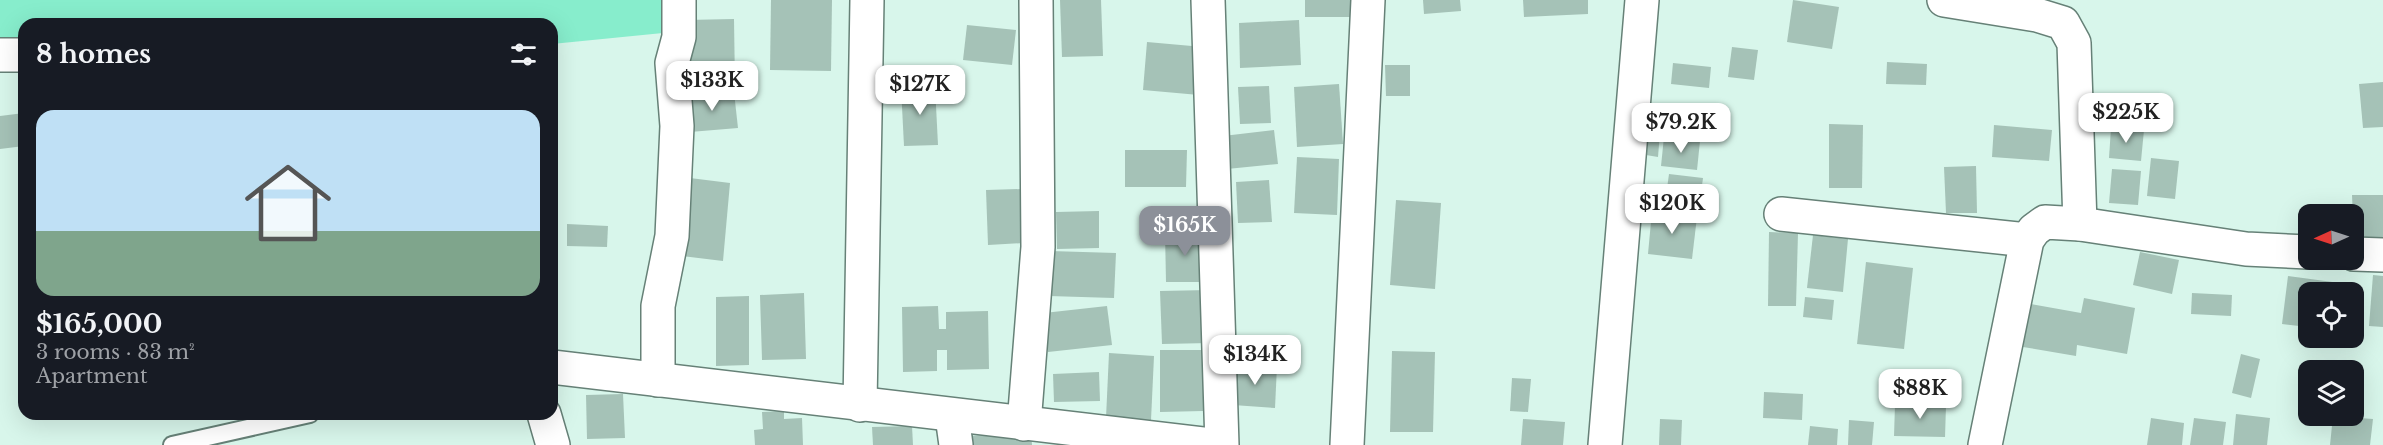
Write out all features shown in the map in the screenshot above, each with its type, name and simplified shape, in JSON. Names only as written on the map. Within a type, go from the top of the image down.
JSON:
[{"type":"street","points":[[658,380],[658,306],[672,236],[677,126],[672,63],[679,37],[679,0]]},
{"type":"street","points":[[860,405],[867,0]]},
{"type":"street","points":[[1024,424],[1038,247],[1036,0]]},
{"type":"street","points":[[1208,0],[1222,445]]},
{"type":"street","points":[[1347,445],[1368,0]]},
{"type":"street","points":[[1605,445],[1642,0]]},
{"type":"street","points":[[1944,0],[2037,15],[2063,23],[2074,43],[2080,224]]},
{"type":"street","points":[[0,56],[18,55]]},
{"type":"street","points":[[1781,214],[2027,240]]},
{"type":"street","points":[[1984,445],[2027,240],[2034,230],[2045,222],[2080,224],[2246,249],[2298,252]]},
{"type":"street","points":[[2364,254],[2383,255]]},
{"type":"street","points":[[558,368],[860,405],[954,430],[1024,424],[1211,445]]},
{"type":"street","points":[[546,420],[553,445]]},
{"type":"lane","points":[[172,445],[283,420]]},
{"type":"green space","points":[[0,0],[673,0],[673,32],[558,43],[558,18],[18,18],[18,55],[0,55]]},
{"type":"building","points":[[771,0],[832,0],[831,71],[770,70]]},
{"type":"building","points":[[1060,0],[1101,0],[1103,56],[1062,57]]},
{"type":"building","points":[[1305,0],[1350,0],[1350,17],[1305,17]]},
{"type":"building","points":[[1423,0],[1460,0],[1461,11],[1424,14]]},
{"type":"building","points":[[1523,0],[1588,0],[1588,14],[1524,17]]},
{"type":"building","points":[[1793,0],[1839,7],[1832,49],[1787,42]]},
{"type":"building","points":[[734,19],[735,86],[687,87],[686,20]]},
{"type":"building","points":[[1299,20],[1301,65],[1240,68],[1239,23]]},
{"type":"building","points":[[967,25],[1016,30],[1012,65],[963,60]]},
{"type":"building","points":[[1147,42],[1203,47],[1199,95],[1143,90]]},
{"type":"building","points":[[1732,47],[1758,50],[1754,80],[1728,77]]},
{"type":"building","points":[[1887,62],[1927,64],[1926,85],[1886,84]]},
{"type":"building","points":[[1673,63],[1711,67],[1709,88],[1671,84]]},
{"type":"building","points":[[1385,65],[1410,65],[1410,96],[1386,96]]},
{"type":"building","points":[[2383,82],[2383,127],[2363,128],[2359,84]]},
{"type":"building","points":[[1339,84],[1343,144],[1297,147],[1294,87]]},
{"type":"building","points":[[935,86],[938,145],[904,146],[901,87]]},
{"type":"building","points":[[1269,86],[1271,123],[1240,124],[1238,87]]},
{"type":"building","points":[[734,92],[738,128],[690,132],[686,96]]},
{"type":"building","points":[[18,114],[18,147],[0,149],[0,116]]},
{"type":"building","points":[[1829,124],[1863,125],[1862,188],[1829,188]]},
{"type":"building","points":[[1994,125],[2052,130],[2049,161],[1992,157]]},
{"type":"building","points":[[2111,128],[2144,130],[2141,161],[2109,158]]},
{"type":"building","points":[[1274,130],[1278,164],[1227,169],[1223,136]]},
{"type":"building","points":[[1649,131],[1660,132],[1658,157],[1646,155]]},
{"type":"building","points":[[1664,137],[1700,141],[1697,170],[1661,166]]},
{"type":"building","points":[[1125,150],[1187,150],[1186,187],[1125,187]]},
{"type":"building","points":[[1297,157],[1339,159],[1337,215],[1294,213]]},
{"type":"building","points":[[2151,158],[2179,161],[2175,199],[2147,196]]},
{"type":"building","points":[[1976,166],[1977,213],[1946,213],[1944,167]]},
{"type":"building","points":[[2112,169],[2141,171],[2138,205],[2109,203]]},
{"type":"building","points":[[1669,174],[1703,178],[1699,208],[1665,203]]},
{"type":"building","points":[[690,178],[730,183],[723,261],[682,256]]},
{"type":"building","points":[[1269,180],[1272,222],[1238,223],[1236,182]]},
{"type":"building","points":[[1022,189],[1024,243],[988,245],[986,190]]},
{"type":"building","points":[[2352,195],[2383,195],[2383,242],[2364,242],[2364,204],[2352,204]]},
{"type":"building","points":[[1396,200],[1441,203],[1435,289],[1390,285]]},
{"type":"building","points":[[1099,211],[1099,248],[1057,249],[1056,212]]},
{"type":"building","points":[[1652,211],[1697,217],[1692,259],[1648,254]]},
{"type":"building","points":[[567,224],[608,226],[607,247],[567,246]]},
{"type":"building","points":[[1205,231],[1205,282],[1166,282],[1165,232]]},
{"type":"building","points":[[1769,232],[1798,233],[1796,306],[1768,306]]},
{"type":"building","points":[[1813,235],[1848,239],[1843,292],[1807,288]]},
{"type":"building","points":[[1050,251],[1116,253],[1114,298],[1049,296]]},
{"type":"building","points":[[2140,252],[2179,260],[2172,294],[2133,285]]},
{"type":"building","points":[[1866,262],[1913,268],[1904,349],[1857,344]]},
{"type":"building","points":[[2373,275],[2383,276],[2383,327],[2369,326]]},
{"type":"building","points":[[2288,276],[2333,282],[2298,282],[2298,326],[2282,324]]},
{"type":"building","points":[[1209,290],[1210,343],[1162,344],[1160,291]]},
{"type":"building","points":[[804,293],[806,359],[762,360],[760,295]]},
{"type":"building","points":[[2192,293],[2232,295],[2231,316],[2191,314]]},
{"type":"building","points":[[749,296],[749,365],[716,366],[716,297]]},
{"type":"building","points":[[1805,297],[1834,300],[1832,320],[1803,317]]},
{"type":"building","points":[[2084,298],[2135,308],[2127,354],[2077,345],[2076,356],[2023,347],[2031,304],[2081,313]]},
{"type":"building","points":[[938,306],[939,329],[946,329],[946,312],[988,311],[989,369],[947,370],[947,350],[937,350],[937,371],[903,372],[902,307]]},
{"type":"building","points":[[1107,306],[1112,345],[1048,352],[1044,313]]},
{"type":"building","points":[[1160,350],[1203,350],[1203,411],[1160,412]]},
{"type":"building","points":[[1392,351],[1435,352],[1433,432],[1390,432]]},
{"type":"building","points":[[1109,353],[1154,356],[1151,420],[1106,418]]},
{"type":"building","points":[[2241,354],[2260,359],[2251,398],[2232,393]]},
{"type":"building","points":[[1235,364],[1277,366],[1275,408],[1233,405]]},
{"type":"building","points":[[1099,372],[1100,401],[1054,402],[1053,374]]},
{"type":"building","points":[[1512,378],[1531,379],[1528,412],[1510,411]]},
{"type":"building","points":[[1764,392],[1803,394],[1802,420],[1763,418]]},
{"type":"building","points":[[623,394],[625,438],[587,439],[586,395]]},
{"type":"building","points":[[1895,404],[1946,405],[1945,437],[1894,436]]},
{"type":"building","points":[[784,411],[784,419],[802,418],[803,445],[755,445],[754,430],[763,429],[762,412]]},
{"type":"building","points":[[2236,414],[2270,418],[2267,445],[2233,445]]},
{"type":"building","points":[[2151,418],[2184,423],[2182,445],[2147,445]]},
{"type":"building","points":[[2194,418],[2226,422],[2223,445],[2190,445]]},
{"type":"building","points":[[2364,418],[2373,419],[2370,445],[2330,445],[2332,426],[2364,426]]},
{"type":"building","points":[[1523,419],[1565,422],[1563,445],[1521,445]]},
{"type":"building","points":[[1660,419],[1682,420],[1681,445],[1659,445]]},
{"type":"building","points":[[1849,420],[1874,422],[1872,445],[1848,445]]},
{"type":"building","points":[[912,426],[913,445],[873,445],[872,427]]},
{"type":"building","points":[[1810,426],[1838,429],[1837,445],[1808,445]]},
{"type":"building","points":[[1031,432],[1032,445],[968,445],[968,436]]}]
